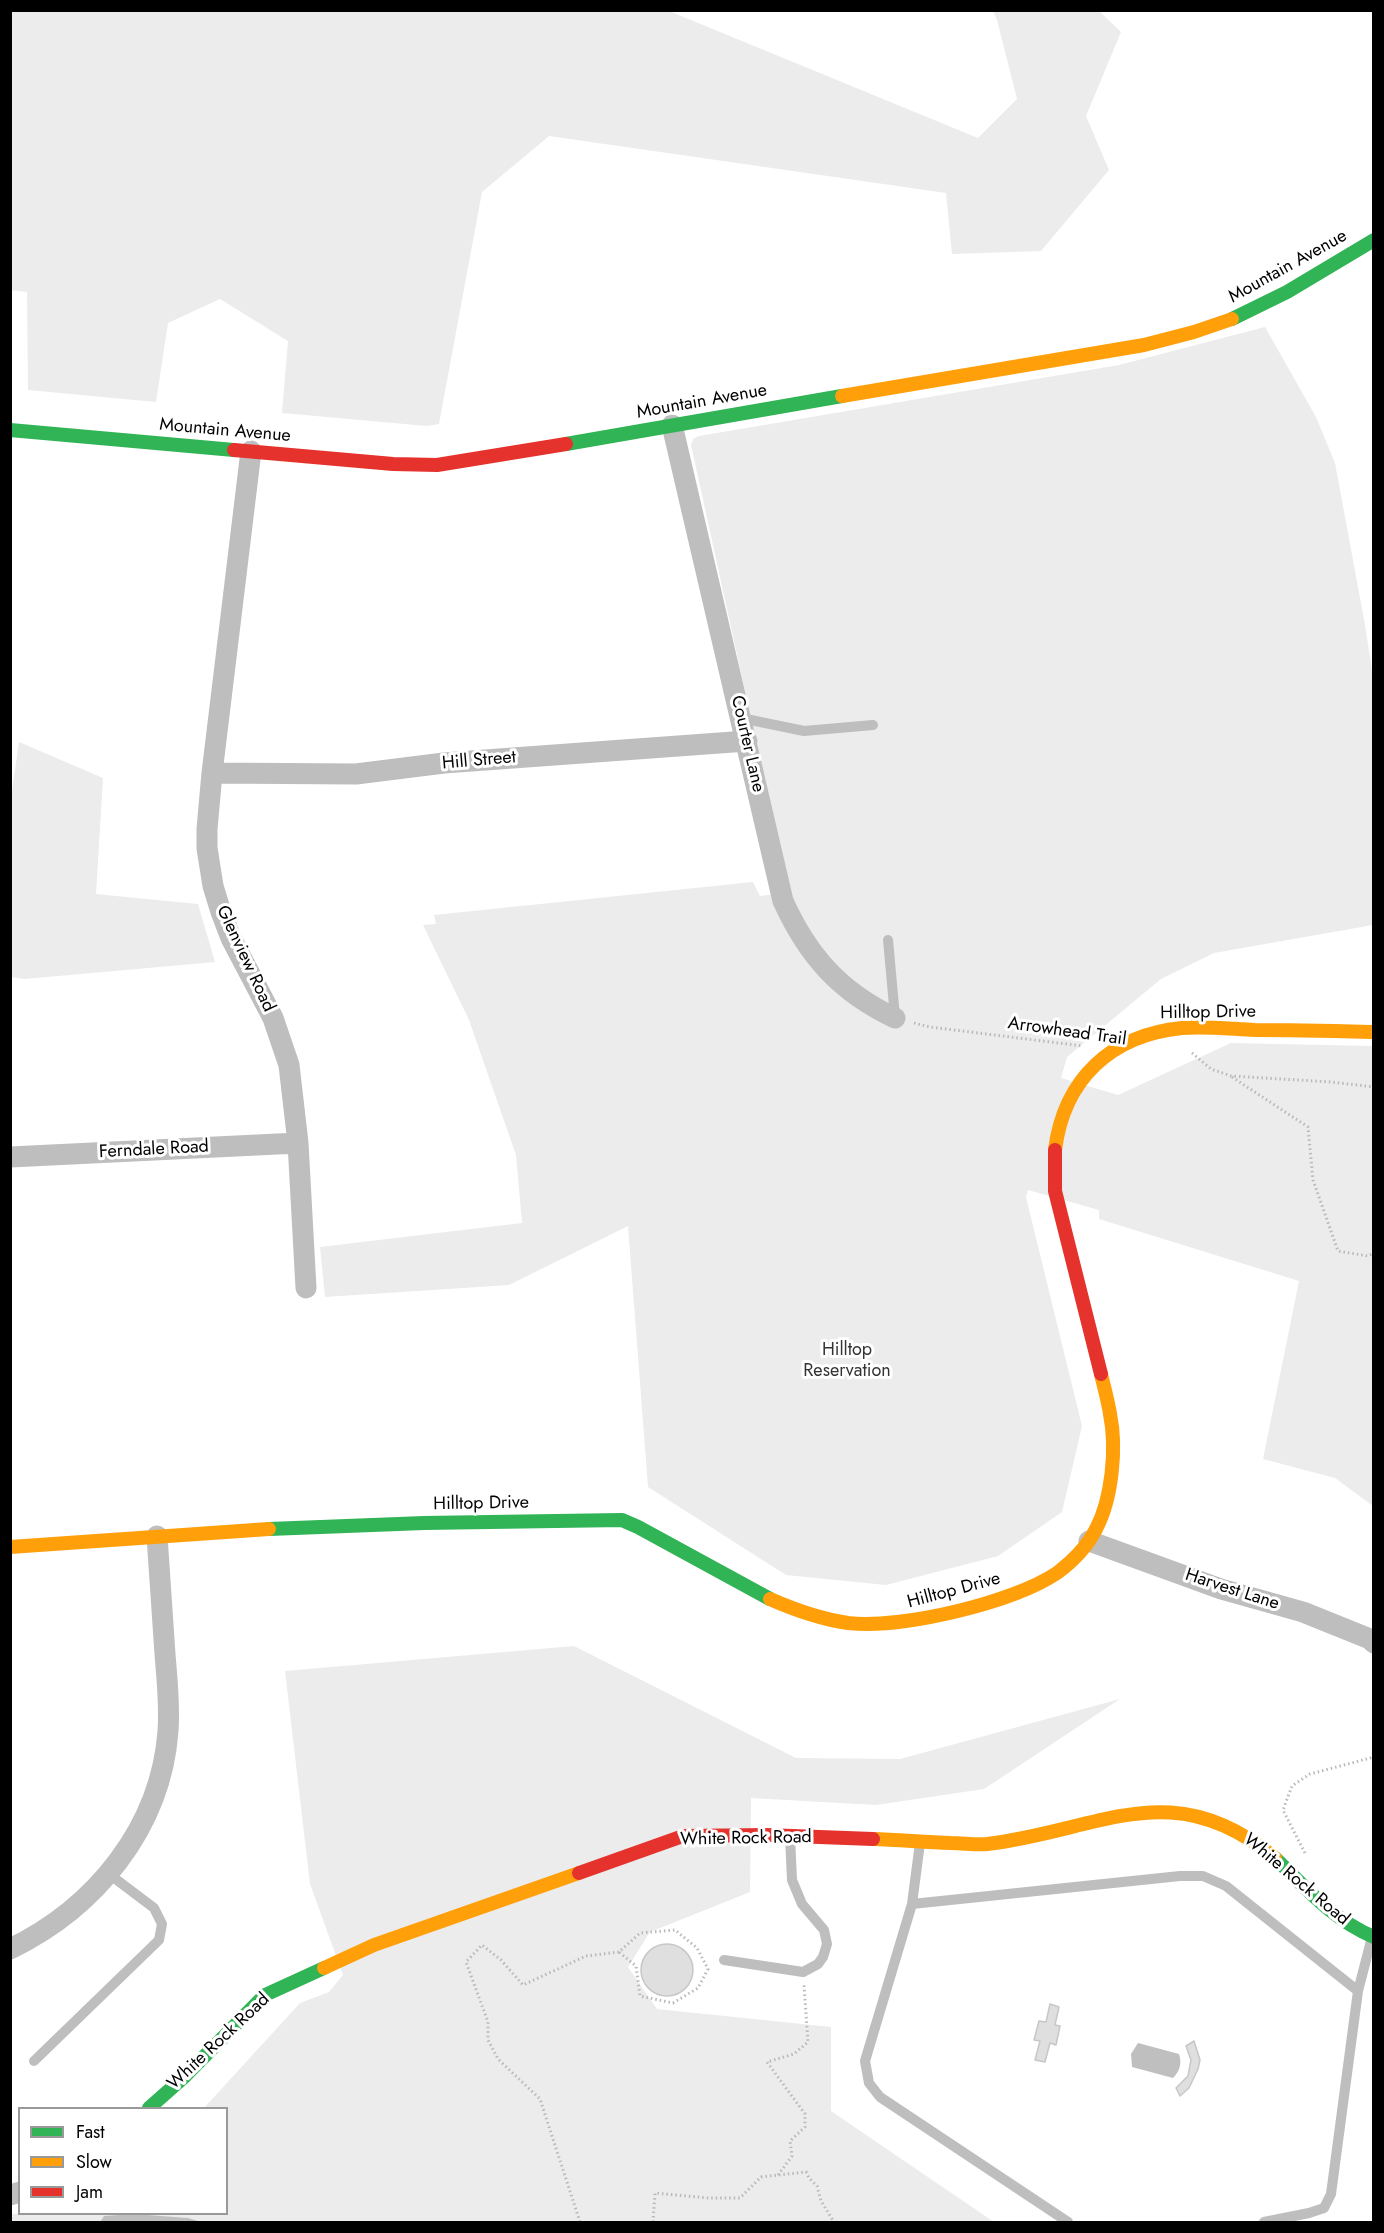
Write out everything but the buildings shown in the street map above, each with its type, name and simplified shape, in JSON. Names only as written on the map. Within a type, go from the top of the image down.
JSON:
[{"type":"street","name":"Mountain Avenue","points":[[10,430],[393,464],[437,465],[1176,338],[1241,315],[1274,300],[1374,240]]},
{"type":"street","name":"Courter Lane","points":[[672,425],[747,741],[776,880],[792,922],[803,941],[830,974],[860,999],[895,1018]]},
{"type":"street","name":"Glenview Road","points":[[251,451],[207,829],[213,886],[231,938],[273,1018],[289,1065],[298,1143],[306,1288]]},
{"type":"street","name":"Hill Street","points":[[212,773],[356,774],[444,763],[747,741]]},
{"type":"street","name":"Hilltop Drive","points":[[10,1547],[157,1536],[431,1522],[624,1520],[779,1603],[830,1620],[882,1624],[934,1618],[1031,1587],[1067,1566],[1089,1541],[1102,1515],[1112,1475],[1111,1416],[1055,1191],[1053,1152],[1058,1124],[1069,1097],[1092,1066],[1111,1051],[1142,1036],[1174,1029],[1374,1032]]},
{"type":"street","name":"Ferndale Road","points":[[10,1157],[298,1143]]},
{"type":"street","points":[[10,1949],[51,1927],[70,1913],[110,1874],[134,1838],[158,1784],[168,1734],[169,1682],[157,1536]]},
{"type":"street","name":"Harvest Lane","points":[[1089,1541],[1221,1588],[1303,1612],[1370,1639],[1374,1643]]},
{"type":"street","name":"White Rock Road","points":[[151,2107],[265,1995],[374,1946],[683,1836],[790,1837],[986,1844],[1010,1842],[1130,1812],[1161,1810],[1192,1814],[1222,1823],[1261,1846],[1331,1913],[1354,1929],[1373,1937]]},
{"type":"lane","points":[[741,718],[804,731],[873,725]]},
{"type":"lane","points":[[888,940],[895,1018]]},
{"type":"lane","points":[[724,1960],[803,1972],[818,1964],[824,1957],[827,1944],[824,1930],[802,1904],[794,1889],[790,1837]]},
{"type":"lane","points":[[920,1841],[912,1904],[866,2061],[869,2083],[880,2097],[1068,2223]]},
{"type":"lane","points":[[34,2061],[159,1940],[162,1924],[154,1908],[110,1874]]},
{"type":"lane","points":[[912,1904],[1180,1876],[1203,1876],[1226,1886],[1358,1991]]},
{"type":"lane","points":[[1264,2223],[1324,2208],[1332,2194],[1358,1991],[1373,1937]]},
{"type":"path","name":"Arrowhead Trail","points":[[895,1018],[930,1027],[1111,1051]]},
{"type":"path","points":[[1190,1052],[1211,1069],[1231,1076],[1308,1127],[1312,1180],[1338,1251],[1368,1256],[1374,1253]]},
{"type":"path","points":[[1231,1076],[1374,1087]]},
{"type":"path","points":[[1308,1862],[1283,1810],[1292,1786],[1310,1774],[1374,1757]]},
{"type":"path","points":[[580,2223],[540,2099],[498,2059],[488,2040],[488,2022],[466,1962],[483,1945],[501,1960],[523,1985],[586,1956],[619,1952],[640,1933],[675,1930],[697,1948],[708,1969],[698,1988],[673,2003],[640,1996],[636,1966],[619,1952]]},
{"type":"path","points":[[778,2175],[792,2156],[790,2141],[805,2127],[805,2114],[767,2062],[794,2055],[808,2042],[803,1972]]},
{"type":"path","points":[[653,2223],[655,2193],[708,2198],[740,2198],[761,2177],[806,2172],[808,2178],[817,2186],[821,2201],[834,2223]]},
{"type":"green space","points":[[10,11],[669,11],[978,138],[1017,99],[993,11],[1099,11],[1121,32],[1086,116],[1109,170],[1041,251],[952,254],[946,193],[549,136],[482,192],[439,424],[427,426],[282,413],[288,341],[220,299],[168,323],[156,402],[28,390],[27,292],[10,290]]},
{"type":"green space","name":"Hilltop Reservation","points":[[1265,327],[1316,417],[1335,463],[1365,625],[1374,683],[1373,925],[1214,953],[1161,979],[1067,1057],[1061,1078],[1118,1095],[1231,1043],[1373,1046],[1373,1506],[1335,1478],[1263,1459],[1299,1281],[1099,1219],[1099,1210],[1028,1190],[1026,1197],[1082,1426],[1062,1512],[998,1556],[886,1585],[786,1575],[648,1487],[628,1226],[509,1285],[325,1297],[320,1247],[522,1223],[516,1155],[469,1020],[423,925],[436,924],[434,915],[753,882],[760,896],[785,893],[756,741],[691,445],[693,439],[699,436],[1119,365]]},
{"type":"green space","points":[[19,742],[103,778],[96,894],[198,904],[215,962],[25,979],[11,977],[10,804]]},
{"type":"green space","points":[[574,1646],[796,1758],[900,1759],[1120,1699],[984,1789],[876,1805],[751,1798],[750,1892],[650,1932],[628,1967],[657,2009],[831,2027],[831,2111],[994,2222],[11,2222],[10,2215],[18,2213],[228,2215],[228,2107],[205,2107],[300,2003],[329,1992],[343,1975],[310,1884],[285,1671]]},
{"type":"shaded area","points":[[1138,2043],[1179,2054],[1180,2067],[1173,2078],[1132,2067],[1131,2054]]},
{"type":"shaded area","points":[[148,2215],[188,2218],[201,2222],[100,2222],[104,2216]]},
{"type":"traffic: fast","points":[[1232,319],[1287,292],[1374,240]]},
{"type":"traffic: fast","points":[[566,444],[842,396]]},
{"type":"traffic: fast","points":[[10,430],[234,450]]},
{"type":"traffic: fast","points":[[269,1529],[424,1523],[622,1520],[770,1599]]},
{"type":"traffic: fast","points":[[1275,1858],[1333,1912],[1359,1930],[1374,1937]]},
{"type":"traffic: fast","points":[[150,2107],[183,2078],[265,1995],[324,1968]]},
{"type":"traffic: slow","points":[[842,396],[1144,345],[1232,319]]},
{"type":"traffic: slow","points":[[1055,1150],[1060,1125],[1080,1082],[1095,1065],[1113,1051],[1133,1040],[1157,1032],[1191,1027],[1374,1032]]},
{"type":"traffic: slow","points":[[770,1599],[808,1614],[848,1623],[897,1622],[956,1612],[985,1604],[1037,1584],[1057,1573],[1069,1564],[1088,1542],[1106,1503],[1112,1473],[1113,1442],[1101,1374]]},
{"type":"traffic: slow","points":[[10,1547],[269,1529]]},
{"type":"traffic: slow","points":[[873,1839],[987,1844],[1100,1820],[1134,1814],[1168,1812],[1202,1818],[1238,1832],[1275,1858]]},
{"type":"traffic: slow","points":[[324,1968],[374,1945],[579,1873]]},
{"type":"traffic: jam","points":[[234,450],[393,464],[437,465],[566,444]]},
{"type":"traffic: jam","points":[[1055,1150],[1055,1191],[1101,1374]]},
{"type":"traffic: jam","points":[[579,1873],[683,1836],[766,1835],[873,1839]]}]
